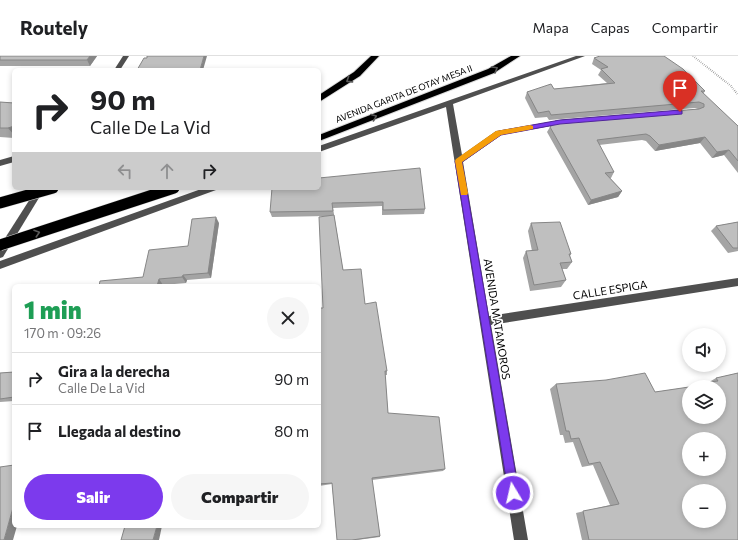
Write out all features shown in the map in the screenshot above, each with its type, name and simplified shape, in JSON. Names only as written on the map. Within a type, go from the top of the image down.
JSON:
[{"type":"highway","points":[[321,98],[357,74],[375,56]]},
{"type":"highway","name":"AVENIDA GARITA DE OTAY MESA II","points":[[321,137],[491,71],[516,56]]},
{"type":"highway","points":[[0,204],[46,190]]},
{"type":"highway","points":[[0,245],[168,190]]},
{"type":"street","points":[[118,68],[126,56]]},
{"type":"street","points":[[321,148],[582,56]]},
{"type":"street","name":"AVENIDA MATAMOROS","points":[[449,102],[521,540]]},
{"type":"street","points":[[459,161],[499,133],[576,121]]},
{"type":"street","points":[[0,163],[12,160]]},
{"type":"street","points":[[0,254],[39,190]]},
{"type":"street","points":[[0,265],[207,190]]},
{"type":"street","name":"CALLE ESPIGA","points":[[485,321],[738,282]]},
{"type":"path","points":[[693,56],[731,86],[738,95]]},
{"type":"building","points":[[0,56],[90,56],[87,60],[0,60]]},
{"type":"building","points":[[147,56],[204,56],[201,68],[138,68],[144,58],[147,58]]},
{"type":"building","points":[[600,56],[664,56],[683,69],[705,91],[701,91],[738,126],[738,161],[729,150],[717,152],[705,137],[659,145],[646,134],[597,140],[614,172],[605,173],[622,191],[591,200],[550,127],[556,122],[555,121],[699,109],[704,107],[704,104],[699,102],[551,115],[549,111],[538,113],[527,92],[551,84],[554,89],[615,83],[601,69],[608,67],[594,58]]},
{"type":"building","points":[[0,102],[12,103],[12,127],[0,128]]},
{"type":"building","points":[[420,168],[425,209],[383,210],[383,202],[332,203],[333,211],[270,212],[272,190],[321,190],[321,178]]},
{"type":"building","points":[[334,215],[343,270],[361,269],[365,304],[376,302],[387,371],[385,371],[388,413],[439,417],[445,469],[372,478],[380,536],[352,540],[337,540],[332,483],[321,484],[321,308],[323,308],[319,217]]},
{"type":"building","points":[[216,217],[208,273],[159,279],[158,284],[99,284],[100,281],[143,277],[149,250],[188,246],[192,219]]},
{"type":"building","points":[[560,222],[571,254],[569,254],[572,262],[560,263],[566,280],[534,285],[526,251],[538,250],[531,223]]},
{"type":"building","points":[[738,222],[738,248],[733,248],[716,226]]},
{"type":"building","points":[[12,372],[12,397],[0,399],[0,373]]},
{"type":"building","points":[[645,373],[655,392],[682,388],[682,424],[726,424],[726,380],[717,380],[716,378],[738,373],[738,540],[589,540],[583,511],[619,504],[600,462],[589,464],[579,438],[571,439],[569,431],[566,431],[556,384],[606,380]]},
{"type":"building","points":[[12,465],[12,511],[4,540],[0,540],[0,467]]},
{"type":"building","points":[[124,528],[156,528],[153,540],[121,540]]},
{"type":"slow traffic","points":[[464,193],[459,161],[499,133],[530,127]]},
{"type":"route","points":[[513,493],[459,161],[499,133],[560,122],[680,112]]}]
